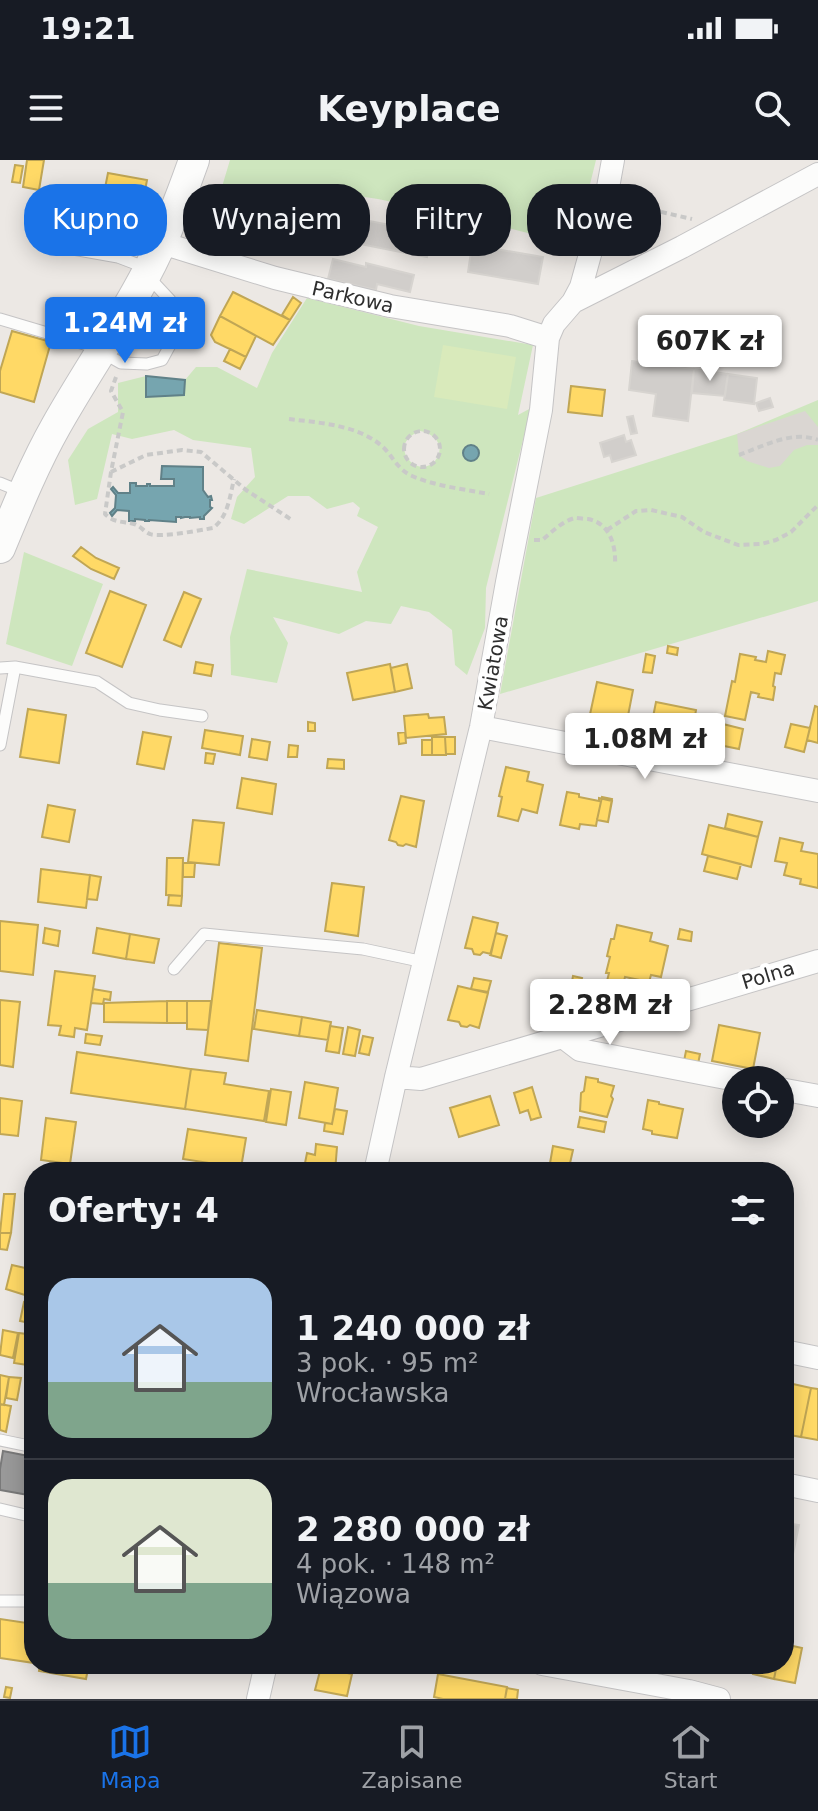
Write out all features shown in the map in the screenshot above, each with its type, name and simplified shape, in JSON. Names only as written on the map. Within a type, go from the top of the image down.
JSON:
[{"type":"main road","points":[[0,548],[12,487],[111,357],[194,160]]},
{"type":"street","name":"Kwiatowa","points":[[608,184],[613,160]]},
{"type":"street","points":[[573,302],[818,174]]},
{"type":"street","name":"Kwiatowa","points":[[377,1162],[481,727],[541,410],[548,338],[554,324],[581,287],[589,256]]},
{"type":"street","name":"Parkowa","points":[[152,263],[275,278],[390,306],[510,326],[548,338]]},
{"type":"street","points":[[481,727],[818,791]]},
{"type":"street","name":"Polna","points":[[396,1077],[421,1079],[818,961]]},
{"type":"street","points":[[563,1037],[580,1050],[722,1077]]},
{"type":"street","points":[[794,1092],[818,1096]]},
{"type":"street","points":[[794,1353],[818,1358]]},
{"type":"street","points":[[794,1486],[818,1491]]},
{"type":"street","points":[[258,1699],[264,1674]]},
{"type":"street","points":[[596,1674],[719,1699]]},
{"type":"lane","points":[[0,319],[91,346],[111,357],[147,364],[162,360],[175,336],[170,300],[156,285],[152,263],[112,256]]},
{"type":"lane","points":[[0,745],[15,667]]},
{"type":"lane","points":[[0,668],[15,667],[97,682],[129,703],[202,716]]},
{"type":"lane","points":[[174,969],[204,934],[363,949],[424,962]]},
{"type":"lane","points":[[0,1440],[24,1445]]},
{"type":"lane","points":[[0,1509],[24,1515]]},
{"type":"lane","points":[[0,1601],[24,1601]]},
{"type":"path","points":[[661,208],[730,220]]},
{"type":"path","points":[[111,357],[111,391],[123,412],[105,514],[108,518],[135,524],[158,536],[213,528],[226,511],[234,479]]},
{"type":"path","points":[[289,419],[330,424],[360,433],[383,448],[402,470],[426,481],[489,494]]},
{"type":"path","points":[[428,432],[435,437],[439,454],[435,461],[419,467],[409,460],[404,449],[406,440],[412,434],[428,432]]},
{"type":"path","points":[[739,455],[796,435],[818,440]]},
{"type":"path","points":[[111,472],[146,455],[182,450],[201,452],[246,490],[292,520]]},
{"type":"path","points":[[402,470],[409,460]]},
{"type":"path","points":[[607,530],[636,511],[651,510],[682,517],[704,532],[738,545],[761,544],[791,532],[818,505]]},
{"type":"path","points":[[516,536],[542,540],[575,518],[592,520],[604,525],[611,537],[615,564]]},
{"type":"green space","points":[[230,160],[596,160],[590,184],[527,184],[527,233],[511,229],[511,184],[386,184],[386,201],[370,198],[370,184],[223,184]]},
{"type":"green space","points":[[307,298],[419,326],[533,345],[518,415],[531,408],[486,588],[485,628],[467,675],[455,665],[452,630],[429,612],[401,606],[391,624],[366,621],[339,634],[273,617],[288,643],[277,683],[231,675],[230,637],[247,569],[362,592],[357,572],[378,527],[357,516],[360,508],[353,502],[327,509],[309,496],[288,496],[244,524],[231,519],[237,497],[255,477],[251,448],[193,440],[174,430],[132,439],[112,434],[97,499],[75,505],[68,460],[88,429],[118,412],[118,383],[146,376],[146,397],[184,395],[185,380],[196,367],[217,367],[257,388],[272,353]],"holes":[[[420,431],[436,440],[440,448],[437,458],[430,465],[422,467],[409,460],[405,445],[409,437]]]},
{"type":"green space","points":[[443,345],[516,357],[507,409],[434,397]]},
{"type":"green space","points":[[818,400],[818,601],[500,694],[536,498],[737,434]]},
{"type":"green space","points":[[24,552],[103,584],[72,666],[6,644]]},
{"type":"shaded area","points":[[805,411],[818,427],[818,445],[794,450],[780,466],[769,468],[739,455],[737,434]]},
{"type":"building: Mieszkania","points":[[27,160],[44,160],[40,184],[24,184],[23,187]]},
{"type":"building: Mieszkania","points":[[15,165],[23,166],[20,183],[12,182]]},
{"type":"building: Mieszkania","points":[[108,173],[147,180],[146,184],[106,184]]},
{"type":"building: Mieszkania","points":[[233,292],[290,320],[273,345],[220,316]]},
{"type":"building: Mieszkania","points":[[293,297],[301,303],[290,320],[282,315]]},
{"type":"building: Mieszkania","points":[[220,316],[256,336],[246,357],[215,342],[211,335]]},
{"type":"building: Mieszkania","points":[[12,331],[51,342],[34,402],[0,392],[0,371]]},
{"type":"building: Mieszkania","points":[[230,349],[246,357],[240,369],[224,361]]},
{"type":"building: Mieszkania","points":[[571,386],[605,390],[602,416],[568,412]]},
{"type":"building: Mieszkania","points":[[81,547],[119,568],[114,579],[91,569],[73,556]]},
{"type":"building: Mieszkania","points":[[110,591],[146,605],[122,667],[86,653]]},
{"type":"building: Mieszkania","points":[[184,592],[201,599],[181,647],[164,640]]},
{"type":"building: Mieszkania","points":[[668,646],[678,648],[677,655],[667,653]]},
{"type":"building: Mieszkania","points":[[768,651],[785,655],[781,674],[775,673],[773,700],[751,692],[745,720],[725,716],[740,654],[766,662]]},
{"type":"building: Mieszkania","points":[[646,654],[655,656],[652,673],[643,672]]},
{"type":"building: Mieszkania","points":[[196,662],[213,665],[211,676],[194,673]]},
{"type":"building: Mieszkania","points":[[390,664],[395,692],[353,700],[347,673]]},
{"type":"building: Mieszkania","points":[[407,664],[412,688],[395,692],[391,668]]},
{"type":"building: Mieszkania","points":[[597,682],[633,690],[626,726],[589,719]]},
{"type":"building: Mieszkania","points":[[656,702],[696,710],[695,716],[703,718],[702,726],[705,727],[702,742],[650,732]]},
{"type":"building: Mieszkania","points":[[815,706],[818,707],[818,743],[807,740]]},
{"type":"building: Mieszkania","points":[[28,709],[66,715],[59,763],[20,757]]},
{"type":"building: Mieszkania","points":[[428,714],[429,718],[444,717],[446,734],[406,738],[404,716]]},
{"type":"building: Mieszkania","points":[[308,722],[315,723],[315,731],[308,731]]},
{"type":"building: Mieszkania","points":[[723,724],[743,729],[739,749],[719,745]]},
{"type":"building: Mieszkania","points":[[791,724],[810,728],[804,752],[785,747]]},
{"type":"building: Mieszkania","points":[[205,730],[243,736],[240,755],[202,748]]},
{"type":"building: Mieszkania","points":[[143,732],[171,737],[164,769],[137,764]]},
{"type":"building: Mieszkania","points":[[405,732],[406,743],[399,744],[398,733]]},
{"type":"building: Mieszkania","points":[[432,737],[445,737],[446,755],[432,755]]},
{"type":"building: Mieszkania","points":[[445,737],[455,737],[455,754],[446,754]]},
{"type":"building: Mieszkania","points":[[252,739],[270,742],[267,760],[249,757]]},
{"type":"building: Mieszkania","points":[[422,740],[432,740],[432,755],[422,755]]},
{"type":"building: Mieszkania","points":[[289,745],[298,746],[297,757],[288,757]]},
{"type":"building: Mieszkania","points":[[206,753],[215,754],[213,764],[205,763]]},
{"type":"building: Mieszkania","points":[[328,759],[344,760],[344,769],[327,768]]},
{"type":"building: Mieszkania","points":[[506,767],[529,772],[527,781],[543,785],[537,813],[522,809],[518,821],[498,816]]},
{"type":"building: Mieszkania","points":[[242,778],[276,784],[272,814],[237,808]]},
{"type":"building: Mieszkania","points":[[567,792],[599,801],[599,798],[612,801],[608,822],[597,820],[596,826],[580,824],[579,829],[560,825]]},
{"type":"building: Mieszkania","points":[[401,796],[424,801],[416,847],[398,845],[389,840]]},
{"type":"building: Mieszkania","points":[[602,797],[612,799],[608,822],[597,820]]},
{"type":"building: Mieszkania","points":[[48,805],[75,810],[69,842],[42,837]]},
{"type":"building: Mieszkania","points":[[728,814],[762,822],[758,837],[725,828]]},
{"type":"building: Mieszkania","points":[[193,820],[224,823],[219,865],[188,862]]},
{"type":"building: Mieszkania","points":[[709,825],[758,837],[751,867],[702,854]]},
{"type":"building: Mieszkania","points":[[780,838],[803,843],[801,851],[818,854],[818,888],[800,884],[801,879],[784,875],[787,863],[775,861]]},
{"type":"building: Mieszkania","points":[[708,856],[741,864],[737,879],[704,871]]},
{"type":"building: Mieszkania","points":[[167,858],[183,858],[182,896],[166,895]]},
{"type":"building: Mieszkania","points":[[183,863],[195,863],[194,877],[183,877]]},
{"type":"building: Mieszkania","points":[[41,869],[90,875],[86,908],[38,902]]},
{"type":"building: Mieszkania","points":[[90,875],[101,877],[97,900],[87,899]]},
{"type":"building: Mieszkania","points":[[332,883],[364,887],[358,936],[325,931]]},
{"type":"building: Mieszkania","points":[[169,895],[182,896],[181,906],[168,905]]},
{"type":"building: Mieszkania","points":[[473,917],[498,923],[491,954],[474,954],[472,949],[465,948]]},
{"type":"building: Mieszkania","points":[[0,921],[38,925],[33,975],[0,971]]},
{"type":"building: Mieszkania","points":[[617,925],[652,933],[650,941],[668,946],[661,977],[651,975],[649,982],[625,977],[623,985],[607,981],[610,957],[607,956]]},
{"type":"building: Mieszkania","points":[[45,928],[60,931],[58,946],[43,943]]},
{"type":"building: Mieszkania","points":[[97,928],[130,934],[126,959],[93,953]]},
{"type":"building: Mieszkania","points":[[680,929],[692,932],[691,941],[678,939]]},
{"type":"building: Mieszkania","points":[[496,933],[507,936],[501,958],[490,955]]},
{"type":"building: Mieszkania","points":[[130,934],[159,939],[154,963],[126,959]]},
{"type":"building: Mieszkania","points":[[219,943],[262,948],[248,1061],[205,1055]]},
{"type":"building: Mieszkania","points":[[55,971],[95,976],[87,1030],[75,1028],[74,1037],[59,1035],[61,1026],[48,1025]]},
{"type":"building: Mieszkania","points":[[573,976],[582,978],[579,989],[571,987]]},
{"type":"building: Mieszkania","points":[[474,978],[491,981],[488,992],[471,989]]},
{"type":"building: Mieszkania","points":[[458,986],[488,993],[479,1028],[461,1026],[459,1022],[448,1020]]},
{"type":"building: Mieszkania","points":[[93,989],[111,992],[110,1000],[104,999],[103,1004],[91,1003]]},
{"type":"building: Mieszkania","points":[[563,989],[578,992],[575,1006],[560,1003]]},
{"type":"building: Mieszkania","points":[[0,1000],[20,1002],[13,1067],[0,1065]]},
{"type":"building: Mieszkania","points":[[167,1001],[167,1023],[104,1022],[104,1003]]},
{"type":"building: Mieszkania","points":[[167,1001],[187,1001],[187,1023],[167,1023]]},
{"type":"building: Mieszkania","points":[[187,1001],[211,1001],[208,1030],[187,1029]]},
{"type":"building: Mieszkania","points":[[257,1010],[302,1017],[299,1036],[254,1029]]},
{"type":"building: Mieszkania","points":[[302,1017],[331,1022],[328,1040],[299,1036]]},
{"type":"building: Mieszkania","points":[[719,1025],[760,1033],[754,1066],[712,1061]]},
{"type":"building: Mieszkania","points":[[330,1026],[343,1028],[339,1053],[326,1051]]},
{"type":"building: Mieszkania","points":[[348,1027],[360,1030],[355,1056],[343,1054]]},
{"type":"building: Mieszkania","points":[[86,1034],[102,1036],[100,1045],[85,1043]]},
{"type":"building: Mieszkania","points":[[363,1036],[373,1038],[369,1055],[359,1053]]},
{"type":"building: Mieszkania","points":[[686,1051],[700,1054],[698,1064],[684,1061]]},
{"type":"building: Mieszkania","points":[[77,1052],[191,1069],[185,1109],[71,1093]]},
{"type":"building: Mieszkania","points":[[191,1069],[226,1073],[224,1084],[269,1091],[264,1121],[185,1109]]},
{"type":"building: Mieszkania","points":[[586,1077],[614,1086],[607,1117],[580,1111]]},
{"type":"building: Mieszkania","points":[[305,1082],[338,1088],[332,1124],[299,1118]]},
{"type":"building: Mieszkania","points":[[532,1087],[541,1117],[531,1120],[528,1110],[520,1113],[514,1093]]},
{"type":"building: Mieszkania","points":[[271,1089],[291,1092],[286,1125],[266,1122]]},
{"type":"building: Mieszkania","points":[[490,1096],[499,1125],[459,1137],[450,1108]]},
{"type":"building: Mieszkania","points":[[0,1098],[22,1101],[18,1136],[0,1134]]},
{"type":"building: Mieszkania","points":[[648,1100],[683,1109],[677,1138],[652,1134],[652,1131],[643,1129]]},
{"type":"building: Mieszkania","points":[[335,1109],[347,1111],[343,1134],[324,1131],[325,1123],[332,1124]]},
{"type":"building: Mieszkania","points":[[580,1117],[606,1122],[604,1132],[578,1127]]},
{"type":"building: Mieszkania","points":[[46,1118],[76,1122],[70,1162],[41,1160]]},
{"type":"building: Mieszkania","points":[[188,1129],[246,1138],[242,1162],[183,1159]]},
{"type":"building: Mieszkania","points":[[316,1144],[337,1147],[336,1162],[305,1162],[307,1153],[315,1155]]},
{"type":"building: Mieszkania","points":[[553,1146],[573,1150],[570,1162],[550,1162]]},
{"type":"building: Mieszkania","points":[[4,1194],[15,1194],[11,1233],[0,1233]]},
{"type":"building: Mieszkania","points":[[0,1233],[11,1233],[7,1250],[0,1249]]},
{"type":"building: Mieszkania","points":[[12,1265],[24,1268],[24,1295],[6,1289]]},
{"type":"building: Mieszkania","points":[[3,1330],[18,1333],[13,1358],[0,1355]]},
{"type":"building: Mieszkania","points":[[19,1333],[24,1334],[24,1364],[14,1363]]},
{"type":"building: Mieszkania","points":[[0,1375],[9,1377],[4,1405],[0,1404]]},
{"type":"building: Mieszkania","points":[[9,1377],[21,1378],[17,1400],[6,1398]]},
{"type":"building: Mieszkania","points":[[794,1384],[811,1388],[801,1437],[794,1436]]},
{"type":"building: Mieszkania","points":[[811,1388],[818,1389],[818,1440],[801,1437]]},
{"type":"building: Mieszkania","points":[[0,1404],[11,1406],[6,1432],[0,1430]]},
{"type":"building: Mieszkania","points":[[0,1619],[24,1623],[24,1662],[0,1658]]},
{"type":"building: Mieszkania","points":[[794,1646],[802,1648],[795,1683],[774,1679],[775,1674],[794,1674]]},
{"type":"building: Mieszkania","points":[[57,1674],[87,1674],[86,1679]]},
{"type":"building: Mieszkania","points":[[319,1674],[352,1674],[347,1696],[315,1690]]},
{"type":"building: Mieszkania","points":[[438,1674],[507,1687],[505,1699],[434,1697]]},
{"type":"building: Mieszkania","points":[[753,1674],[775,1674],[774,1679]]},
{"type":"building: Mieszkania","points":[[6,1687],[12,1688],[10,1698],[4,1697]]},
{"type":"building: Mieszkania","points":[[507,1688],[518,1690],[517,1699],[505,1699]]},
{"type":"building: Publiczne","points":[[146,376],[185,380],[184,395],[146,397]]},
{"type":"building: Publiczne","points":[[471,445],[477,447],[477,459],[471,461],[465,459],[463,453],[465,447]]},
{"type":"building: Publiczne","points":[[162,466],[203,467],[203,490],[212,500],[212,508],[204,519],[176,517],[176,522],[129,521],[129,511],[117,510],[112,516],[110,513],[115,508],[116,495],[111,489],[113,487],[118,493],[130,493],[130,483],[136,483],[136,486],[174,486],[174,479],[161,479]]},
{"type":"building: Przemysł","points":[[3,1451],[24,1455],[24,1494],[0,1490]]},
{"type":"building: Inne","points":[[370,221],[386,224],[386,249],[370,246]]},
{"type":"building: Inne","points":[[511,252],[543,257],[538,284],[468,272],[470,256],[511,256]]},
{"type":"building: Inne","points":[[333,259],[366,267],[366,263],[414,275],[410,292],[377,284],[376,290],[328,279]]},
{"type":"building: Inne","points":[[632,361],[694,369],[688,421],[653,416],[656,394],[629,390]]},
{"type":"building: Inne","points":[[694,369],[728,374],[725,396],[692,393]]},
{"type":"building: Inne","points":[[728,374],[757,378],[754,404],[724,400]]},
{"type":"building: Inne","points":[[770,398],[773,407],[759,411],[756,403]]},
{"type":"building: Inne","points":[[633,416],[637,433],[631,434],[627,417]]},
{"type":"building: Inne","points":[[624,435],[626,442],[631,440],[636,455],[612,462],[610,455],[604,457],[600,443]]},
{"type":"building: Inne","points":[[794,1524],[799,1525],[794,1549]]}]
